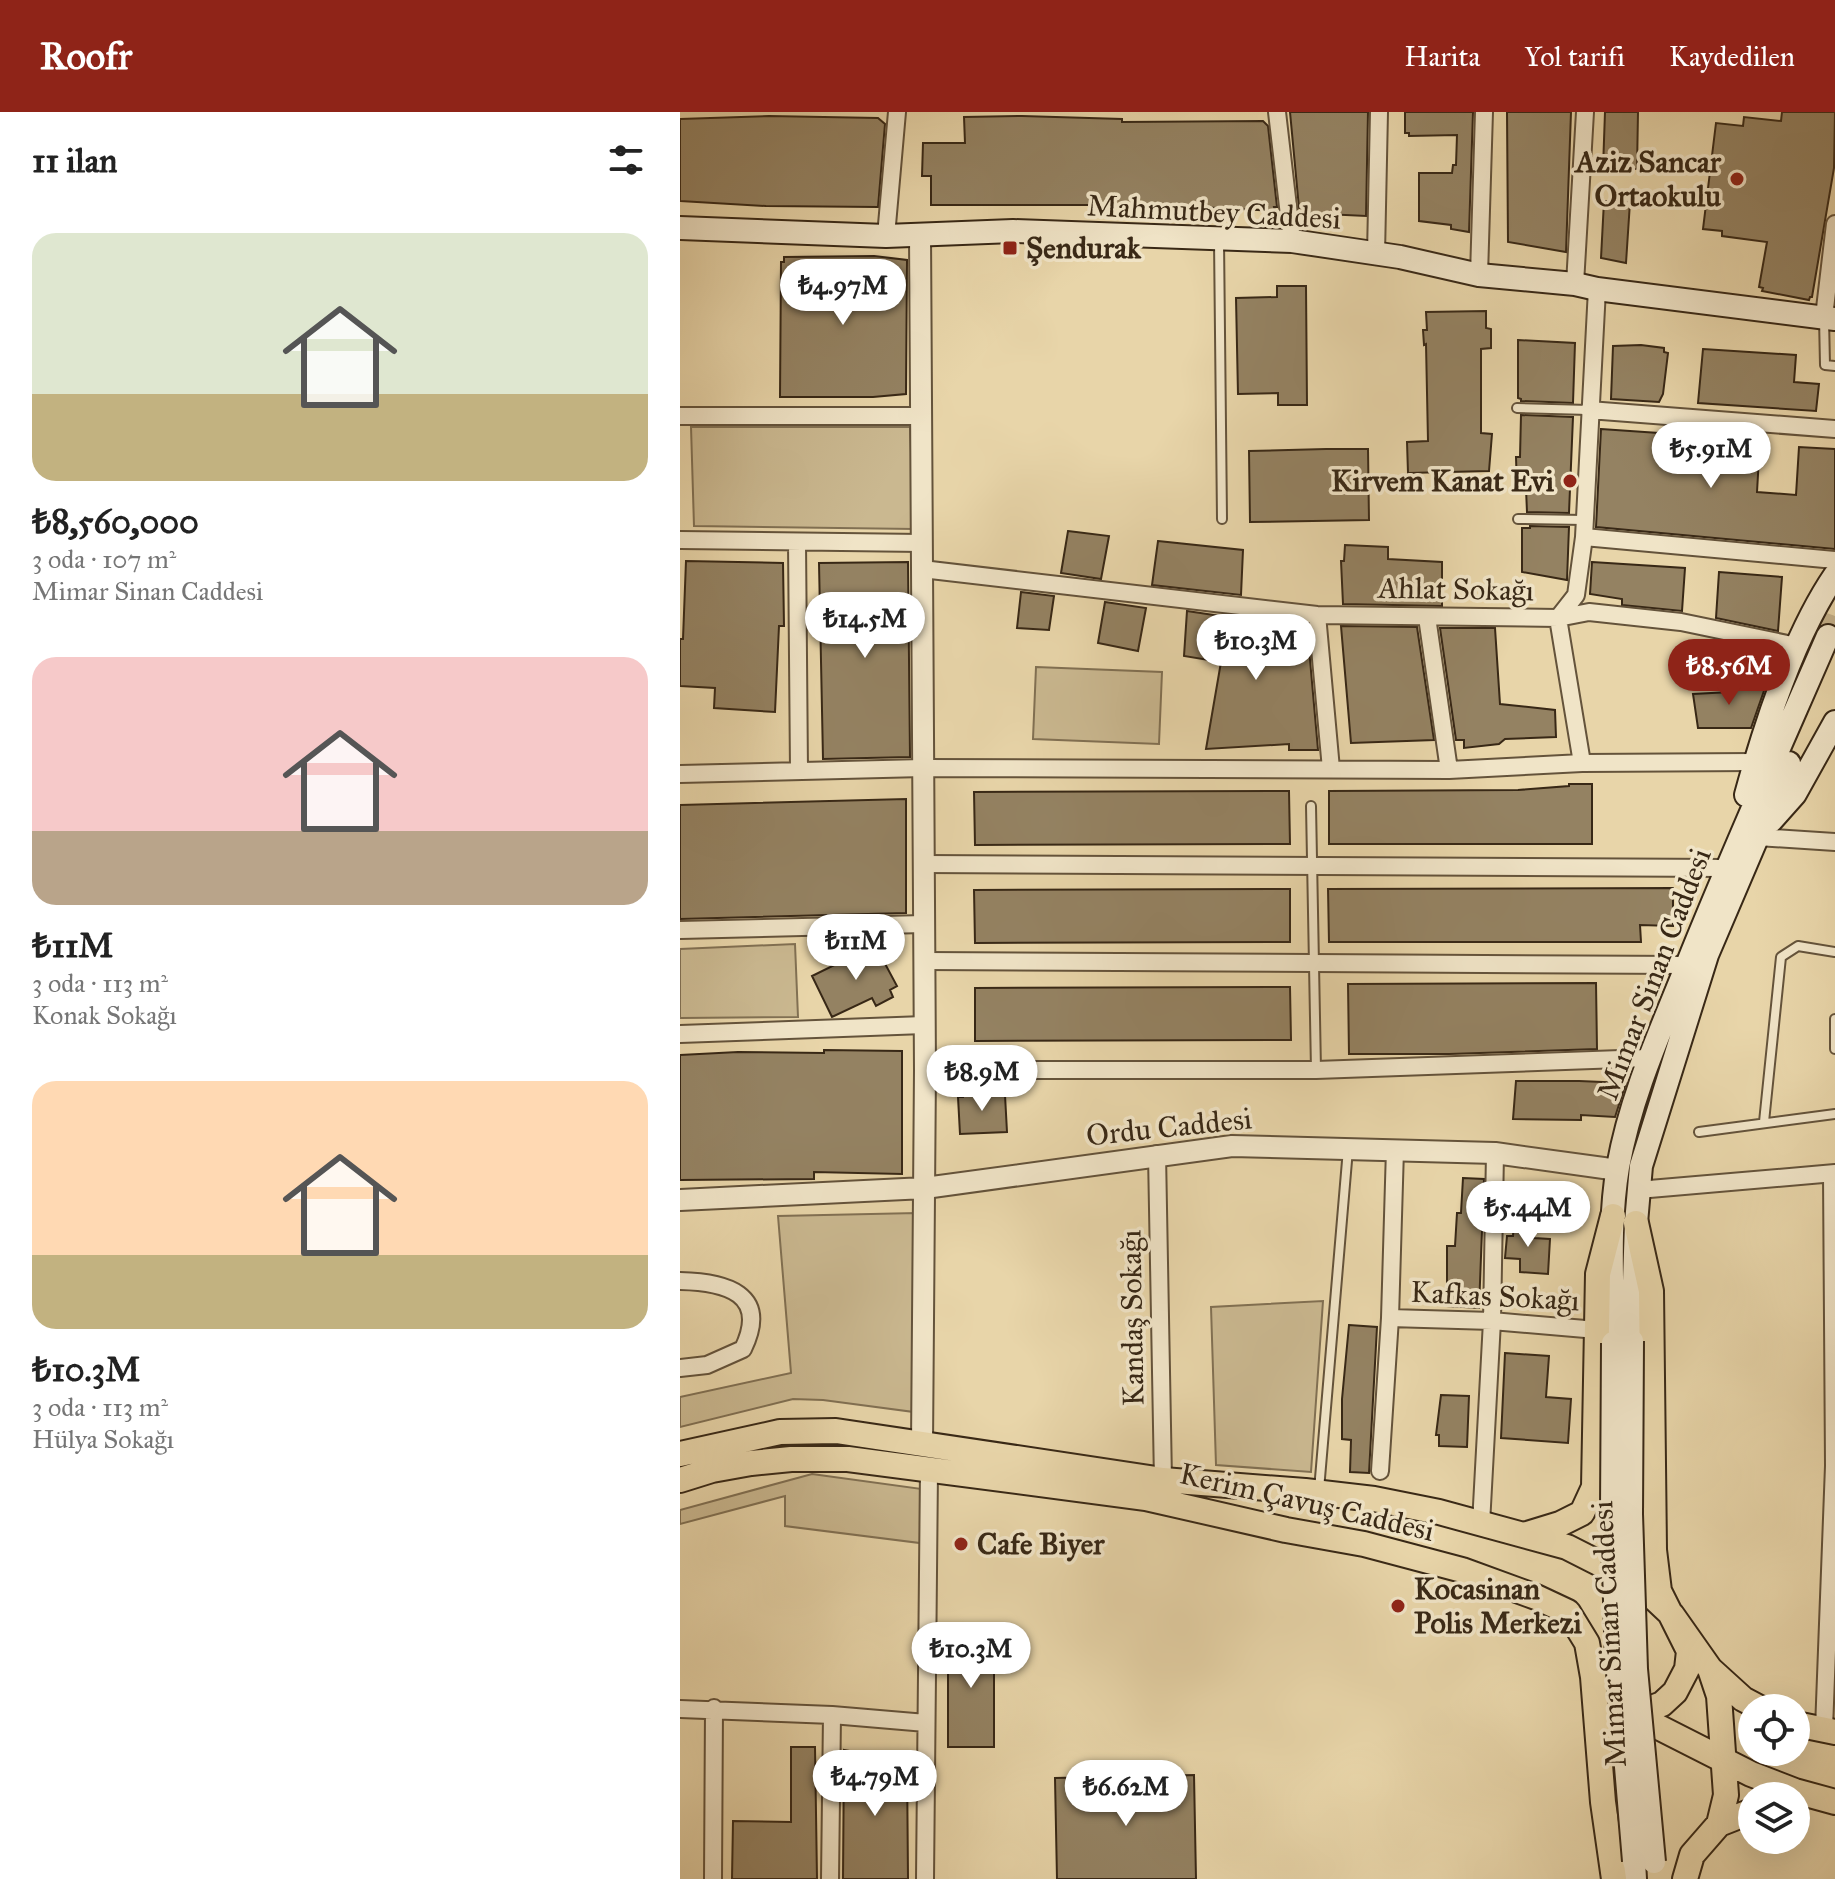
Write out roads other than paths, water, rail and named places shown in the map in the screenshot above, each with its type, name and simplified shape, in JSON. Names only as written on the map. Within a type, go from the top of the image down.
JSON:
[{"type":"main road","name":"Mahmutbey Caddesi","points":[[680,228],[886,236],[1013,231],[1292,241],[1479,275],[1575,284],[1830,318]]},
{"type":"main road","points":[[1726,868],[1755,762],[1797,646],[1835,575]]},
{"type":"main road","name":"Mimar Sinan Caddesi","points":[[1625,1220],[1638,1190],[1641,1166],[1658,1107],[1707,955],[1757,837],[1831,645]]},
{"type":"main road","name":"Mimar Sinan Caddesi","points":[[1645,1870],[1617,1661],[1612,1509],[1614,1338],[1625,1220],[1618,1170],[1625,1133],[1648,1058],[1726,868],[1831,645]]},
{"type":"main road","points":[[1757,837],[1795,794],[1834,725]]},
{"type":"main road","points":[[1524,1535],[1560,1524],[1582,1513],[1594,1487],[1614,1338],[1598,1274],[1625,1220]]},
{"type":"main road","points":[[1625,1220],[1651,1291],[1654,1550],[1659,1591],[1689,1651],[1687,1669],[1675,1692],[1662,1704],[1646,1710],[1625,1710]]},
{"type":"main road","name":"Kerim Çavuş Caddesi","points":[[680,1454],[780,1432],[836,1431],[1163,1480],[1374,1499],[1567,1547],[1638,1583],[1672,1615]]},
{"type":"main road","name":"Kerim Çavuş Caddesi","points":[[680,1480],[712,1470],[791,1459],[848,1459],[1146,1498],[1286,1530],[1364,1544],[1462,1570],[1568,1612],[1587,1643],[1593,1677],[1613,1704],[1723,1762],[1795,1791],[1835,1802]]},
{"type":"main road","points":[[1286,1530],[1280,1519],[1284,1500],[1312,1492]]},
{"type":"main road","points":[[1672,1615],[1710,1669],[1738,1694]]},
{"type":"main road","points":[[1710,1669],[1719,1696],[1726,1795],[1719,1824]]},
{"type":"main road","points":[[1593,1677],[1603,1802],[1614,1879]]},
{"type":"main road","points":[[1810,1726],[1830,1730]]},
{"type":"main road","points":[[1810,1804],[1835,1802]]},
{"type":"main road","points":[[1685,1879],[1692,1855],[1719,1824],[1738,1817]]},
{"type":"street","points":[[886,236],[897,112]]},
{"type":"street","points":[[1277,112],[1292,241]]},
{"type":"street","points":[[1376,254],[1379,112]]},
{"type":"street","points":[[1479,275],[1484,112]]},
{"type":"street","points":[[1575,284],[1585,112]]},
{"type":"street","points":[[1830,318],[1835,224]]},
{"type":"street","points":[[920,234],[925,1070],[922,1445]]},
{"type":"street","points":[[1582,763],[1558,618],[1576,595],[1584,537],[1597,289]]},
{"type":"street","points":[[1589,410],[1835,429]]},
{"type":"street","points":[[680,416],[921,416]]},
{"type":"street","points":[[1584,537],[1835,560]]},
{"type":"street","points":[[680,540],[922,543]]},
{"type":"street","points":[[797,542],[799,771]]},
{"type":"street","name":"Ahlat Sokağı","points":[[922,569],[1317,615],[1558,618],[1589,612],[1666,620],[1797,646]]},
{"type":"street","points":[[1317,615],[1331,769]]},
{"type":"street","points":[[1427,617],[1449,770]]},
{"type":"street","points":[[680,774],[923,768],[1449,770],[1582,763],[1755,762]]},
{"type":"street","points":[[1757,837],[1835,842]]},
{"type":"street","points":[[924,864],[1726,868]]},
{"type":"street","points":[[680,930],[924,924]]},
{"type":"street","points":[[924,961],[1687,965]]},
{"type":"street","points":[[680,1034],[924,1025]]},
{"type":"street","points":[[925,1070],[1316,1070],[1648,1058]]},
{"type":"street","name":"Ordu Caddesi","points":[[680,1200],[925,1188],[1232,1146],[1495,1153],[1618,1170]]},
{"type":"street","points":[[1380,1471],[1390,1318],[1395,1149]]},
{"type":"street","points":[[1481,1524],[1492,1321],[1495,1153]]},
{"type":"street","name":"Kandaş Sokağı","points":[[1157,1154],[1163,1480]]},
{"type":"street","points":[[1638,1190],[1834,1174],[1830,1730]]},
{"type":"street","points":[[680,1281],[710,1282],[736,1290],[749,1310],[750,1334],[743,1349],[707,1365],[680,1368]]},
{"type":"street","name":"Kafkas Sokağı","points":[[1390,1318],[1492,1321],[1614,1338]]},
{"type":"street","points":[[925,1879],[929,1470]]},
{"type":"street","points":[[680,1709],[714,1708],[926,1723]]},
{"type":"street","points":[[713,1879],[714,1708]]},
{"type":"street","points":[[830,1879],[832,1715]]},
{"type":"lane","points":[[1219,239],[1222,519]]},
{"type":"lane","points":[[1830,318],[1825,365],[1835,366]]},
{"type":"lane","points":[[1517,408],[1589,410]]},
{"type":"lane","points":[[1518,519],[1584,520]]},
{"type":"lane","points":[[1311,806],[1316,1070]]},
{"type":"lane","points":[[1764,1122],[1781,957],[1798,946],[1835,952]]},
{"type":"lane","points":[[1835,1019],[1835,1049]]},
{"type":"lane","points":[[1699,1132],[1835,1114]]},
{"type":"lane","points":[[1312,1492],[1348,1148]]},
{"type":"tunnel","points":[[1828,636],[1835,616]]},
{"type":"place","name":"Aziz Sancar Ortaokulu","points":[[1737,179]]},
{"type":"place","name":"Şendurak","points":[[1010,248]]},
{"type":"place","name":"Kirvem Kanat Evi","points":[[1570,481]]},
{"type":"place","name":"Cafe Biyer","points":[[961,1544]]},
{"type":"place","name":"Kocasinan Polis Merkezi","points":[[1398,1606]]}]
